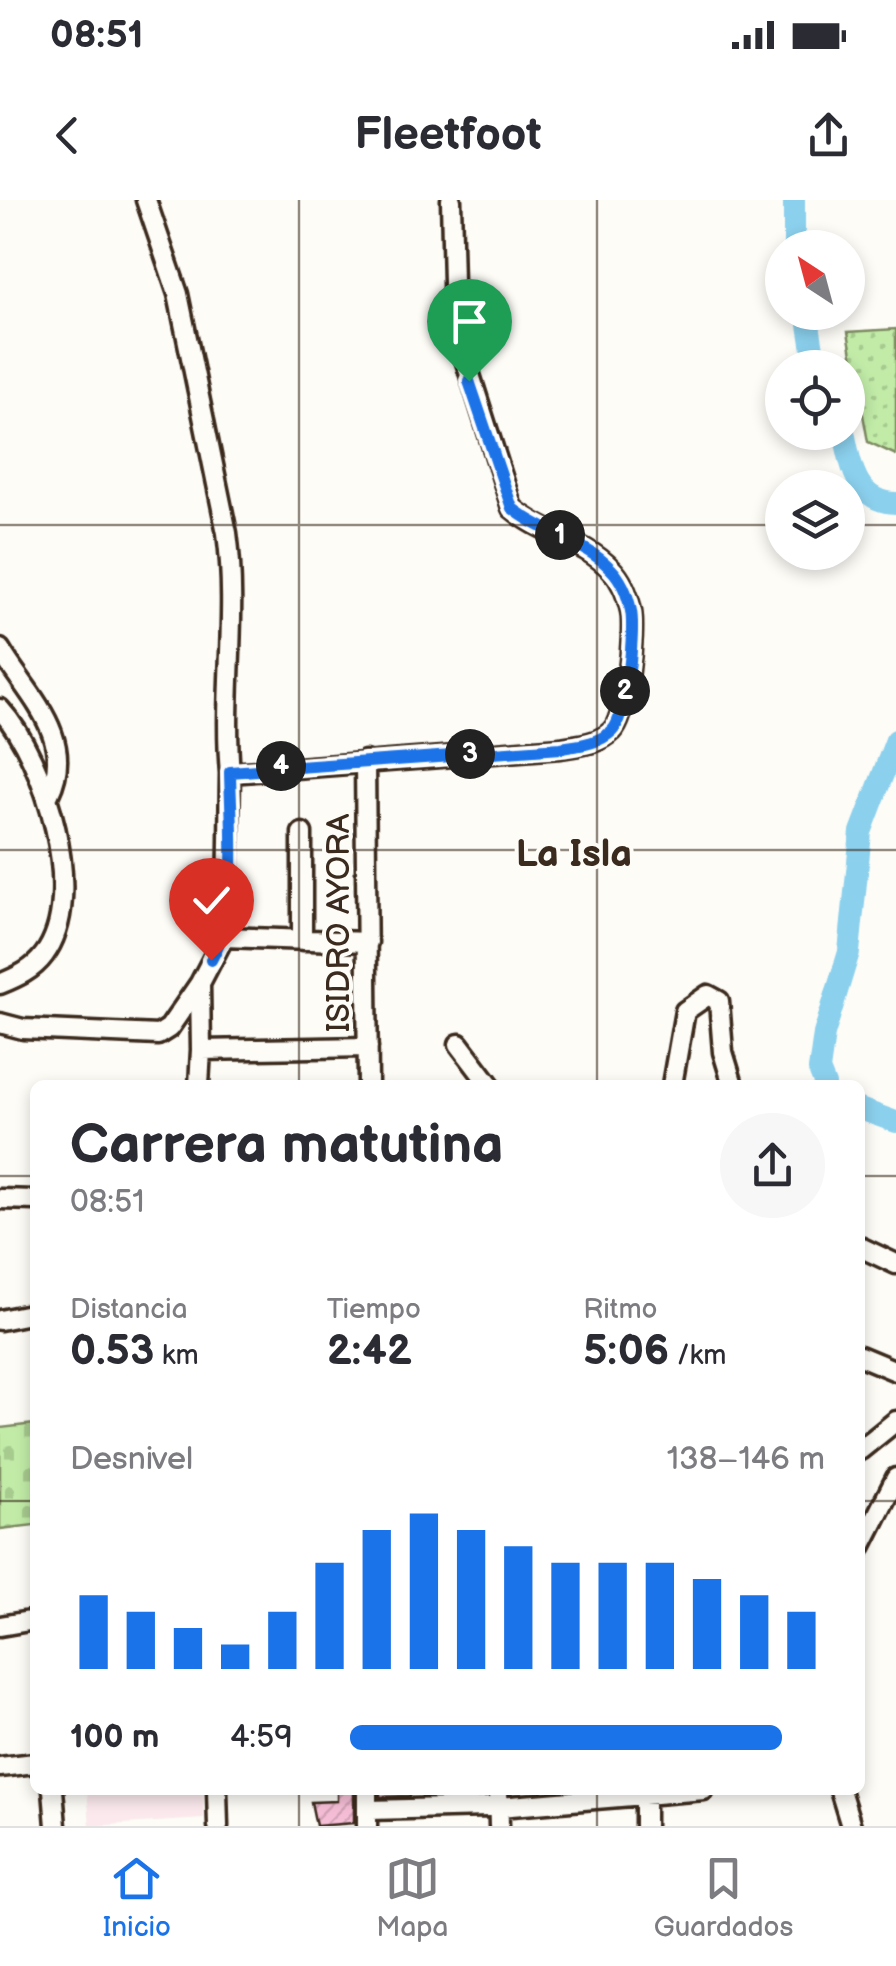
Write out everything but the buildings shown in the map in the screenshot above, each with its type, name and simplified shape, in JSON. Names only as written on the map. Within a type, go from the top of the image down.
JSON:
[{"type":"street","points":[[0,1023],[23,1029],[158,1035],[170,1028],[224,937],[231,852],[225,719],[232,566],[178,294],[146,200]]},
{"type":"street","points":[[230,772],[592,743],[613,731],[623,713],[632,614],[624,588],[610,568],[588,552],[512,508],[454,324],[450,200]]},
{"type":"street","points":[[0,649],[52,728],[58,767],[49,794]]},
{"type":"street","points":[[0,709],[30,750],[49,794],[61,862],[53,938],[36,964],[0,984]]},
{"type":"street","name":"ISIDRO AYORA","points":[[366,761],[368,1080]]},
{"type":"street","points":[[302,833],[302,940]]},
{"type":"street","points":[[224,937],[368,942]]},
{"type":"street","points":[[199,1080],[200,983]]},
{"type":"street","points":[[673,1080],[684,1011],[708,995],[719,1001],[723,1052],[731,1080]]},
{"type":"street","points":[[459,1044],[486,1080]]},
{"type":"street","points":[[201,1050],[368,1047]]},
{"type":"street","points":[[0,1199],[30,1200]]},
{"type":"street","points":[[865,1250],[896,1264]]},
{"type":"street","points":[[0,1320],[30,1314]]},
{"type":"street","points":[[865,1358],[896,1370]]},
{"type":"street","points":[[865,1446],[896,1421]]},
{"type":"street","points":[[865,1538],[896,1478]]},
{"type":"street","points":[[0,1626],[30,1621]]},
{"type":"street","points":[[0,1767],[30,1764]]},
{"type":"street","points":[[53,1795],[56,1826]]},
{"type":"street","points":[[217,1795],[218,1826]]},
{"type":"street","points":[[368,1818],[495,1801],[655,1795]]},
{"type":"street","points":[[842,1795],[851,1826]]},
{"type":"street","points":[[645,1796],[645,1826]]},
{"type":"street","points":[[495,1801],[499,1826]]},
{"type":"shaded area","points":[[87,1795],[203,1795],[204,1819],[90,1826]]},
{"type":"green space","points":[[896,329],[896,455],[868,442],[865,350],[851,350],[848,332]]},
{"type":"green space","points":[[30,1425],[30,1526],[0,1529],[0,1428]]},
{"type":"waterway","points":[[794,200],[794,230]]},
{"type":"waterway","points":[[810,330],[813,350]]},
{"type":"waterway","points":[[848,450],[864,489],[883,501],[896,503]]},
{"type":"waterway","points":[[823,1080],[819,1070],[824,1034],[849,952],[861,832],[896,740]]},
{"type":"waterway","points":[[865,1111],[896,1122]]},
{"type":"district","name":"La Isla","points":[[574,853]]},
{"type":"route","points":[[211,960],[224,937],[228,907],[230,772],[561,748],[592,743],[613,731],[623,713],[632,614],[624,588],[610,568],[588,552],[512,508],[496,451],[469,381]]}]
